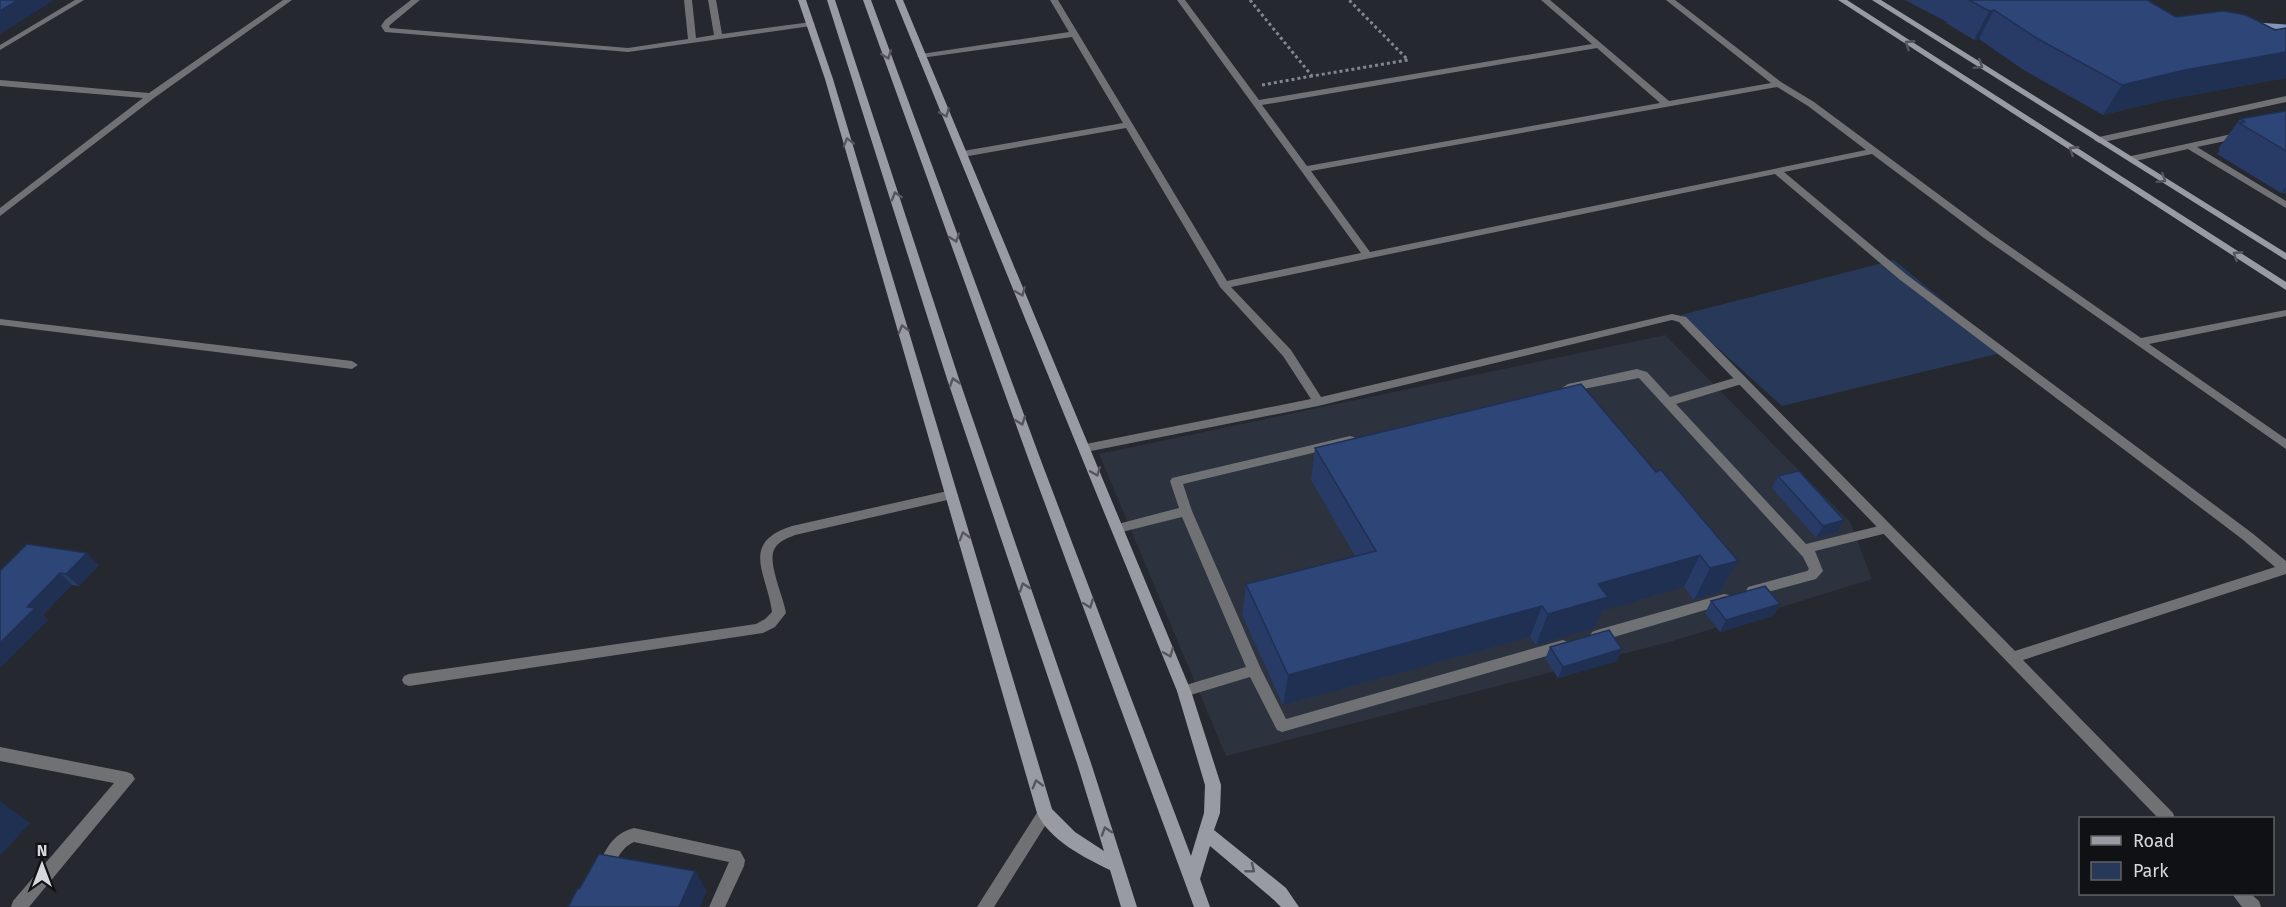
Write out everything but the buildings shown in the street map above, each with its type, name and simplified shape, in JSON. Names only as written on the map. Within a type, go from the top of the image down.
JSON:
[{"type":"street","points":[[0,48],[80,0]]},
{"type":"street","points":[[0,213],[152,96],[288,0]]},
{"type":"street","points":[[417,0],[388,22],[386,26],[388,30],[612,50],[692,42],[811,24]]},
{"type":"street","points":[[688,0],[692,42]]},
{"type":"street","points":[[712,0],[719,38]]},
{"type":"street","points":[[802,0],[952,495],[1045,813],[1057,828],[1086,851],[1117,866]]},
{"type":"street","points":[[831,0],[953,379],[1129,907]]},
{"type":"street","points":[[867,0],[1034,458],[1202,907]]},
{"type":"street","points":[[899,0],[1086,448],[1184,691],[1213,785],[1212,813],[1208,834],[1192,878]]},
{"type":"street","points":[[1054,0],[1224,285],[1287,353],[1318,402]]},
{"type":"street","points":[[1181,0],[1307,169],[1367,254]]},
{"type":"street","points":[[1545,0],[1665,102]]},
{"type":"street","points":[[1670,0],[1778,84],[1812,104],[1873,152],[2286,445]]},
{"type":"street","points":[[1842,0],[2286,287]]},
{"type":"street","points":[[1876,0],[2286,257]]},
{"type":"street","points":[[921,56],[1073,34]]},
{"type":"street","points":[[1257,103],[1600,45]]},
{"type":"street","points":[[0,83],[152,96]]},
{"type":"street","points":[[1307,169],[1665,102],[1778,84]]},
{"type":"street","points":[[2099,140],[2286,99]]},
{"type":"street","points":[[963,154],[1128,125]]},
{"type":"street","points":[[2131,159],[2254,132]]},
{"type":"street","points":[[2190,147],[2286,205]]},
{"type":"street","points":[[1224,285],[1873,152]]},
{"type":"street","points":[[1777,171],[1903,277],[2247,536],[2286,569]]},
{"type":"street","points":[[2139,342],[2286,313]]},
{"type":"street","points":[[1086,448],[1318,402],[1672,317],[1682,319],[2166,817]]},
{"type":"street","points":[[0,322],[352,365]]},
{"type":"street","points":[[1358,438],[1176,481],[1186,511],[1254,670],[1282,726],[1811,575],[1816,571],[1808,553],[1643,375],[1636,373],[1552,392]]},
{"type":"street","points":[[1668,402],[1742,380]]},
{"type":"street","points":[[409,680],[758,629],[770,624],[779,613],[778,602],[764,562],[765,550],[769,542],[792,531],[952,495]]},
{"type":"street","points":[[1118,528],[1186,511]]},
{"type":"street","points":[[1808,553],[1807,549],[1811,547],[1887,529]]},
{"type":"street","points":[[2012,658],[2286,569]]},
{"type":"street","points":[[1184,691],[1254,670]]},
{"type":"street","points":[[0,754],[127,779],[20,907]]},
{"type":"street","points":[[985,907],[1045,813]]},
{"type":"street","points":[[1208,834],[1280,894],[1291,907]]},
{"type":"street","points":[[594,889],[618,843],[626,836],[634,835],[734,856],[737,860],[736,866],[717,907]]},
{"type":"street","points":[[2241,895],[2253,907]]},
{"type":"path","points":[[1250,0],[1312,76]]},
{"type":"path","points":[[1246,88],[1408,60],[1349,0]]},
{"type":"shaded area","points":[[1665,335],[1850,522],[1872,579],[1673,641],[1226,756],[1099,454]]},
{"type":"green space","points":[[1894,260],[2005,352],[1782,406],[1681,315]]},
{"type":"waterway","points":[[2257,25],[2286,27]]}]
